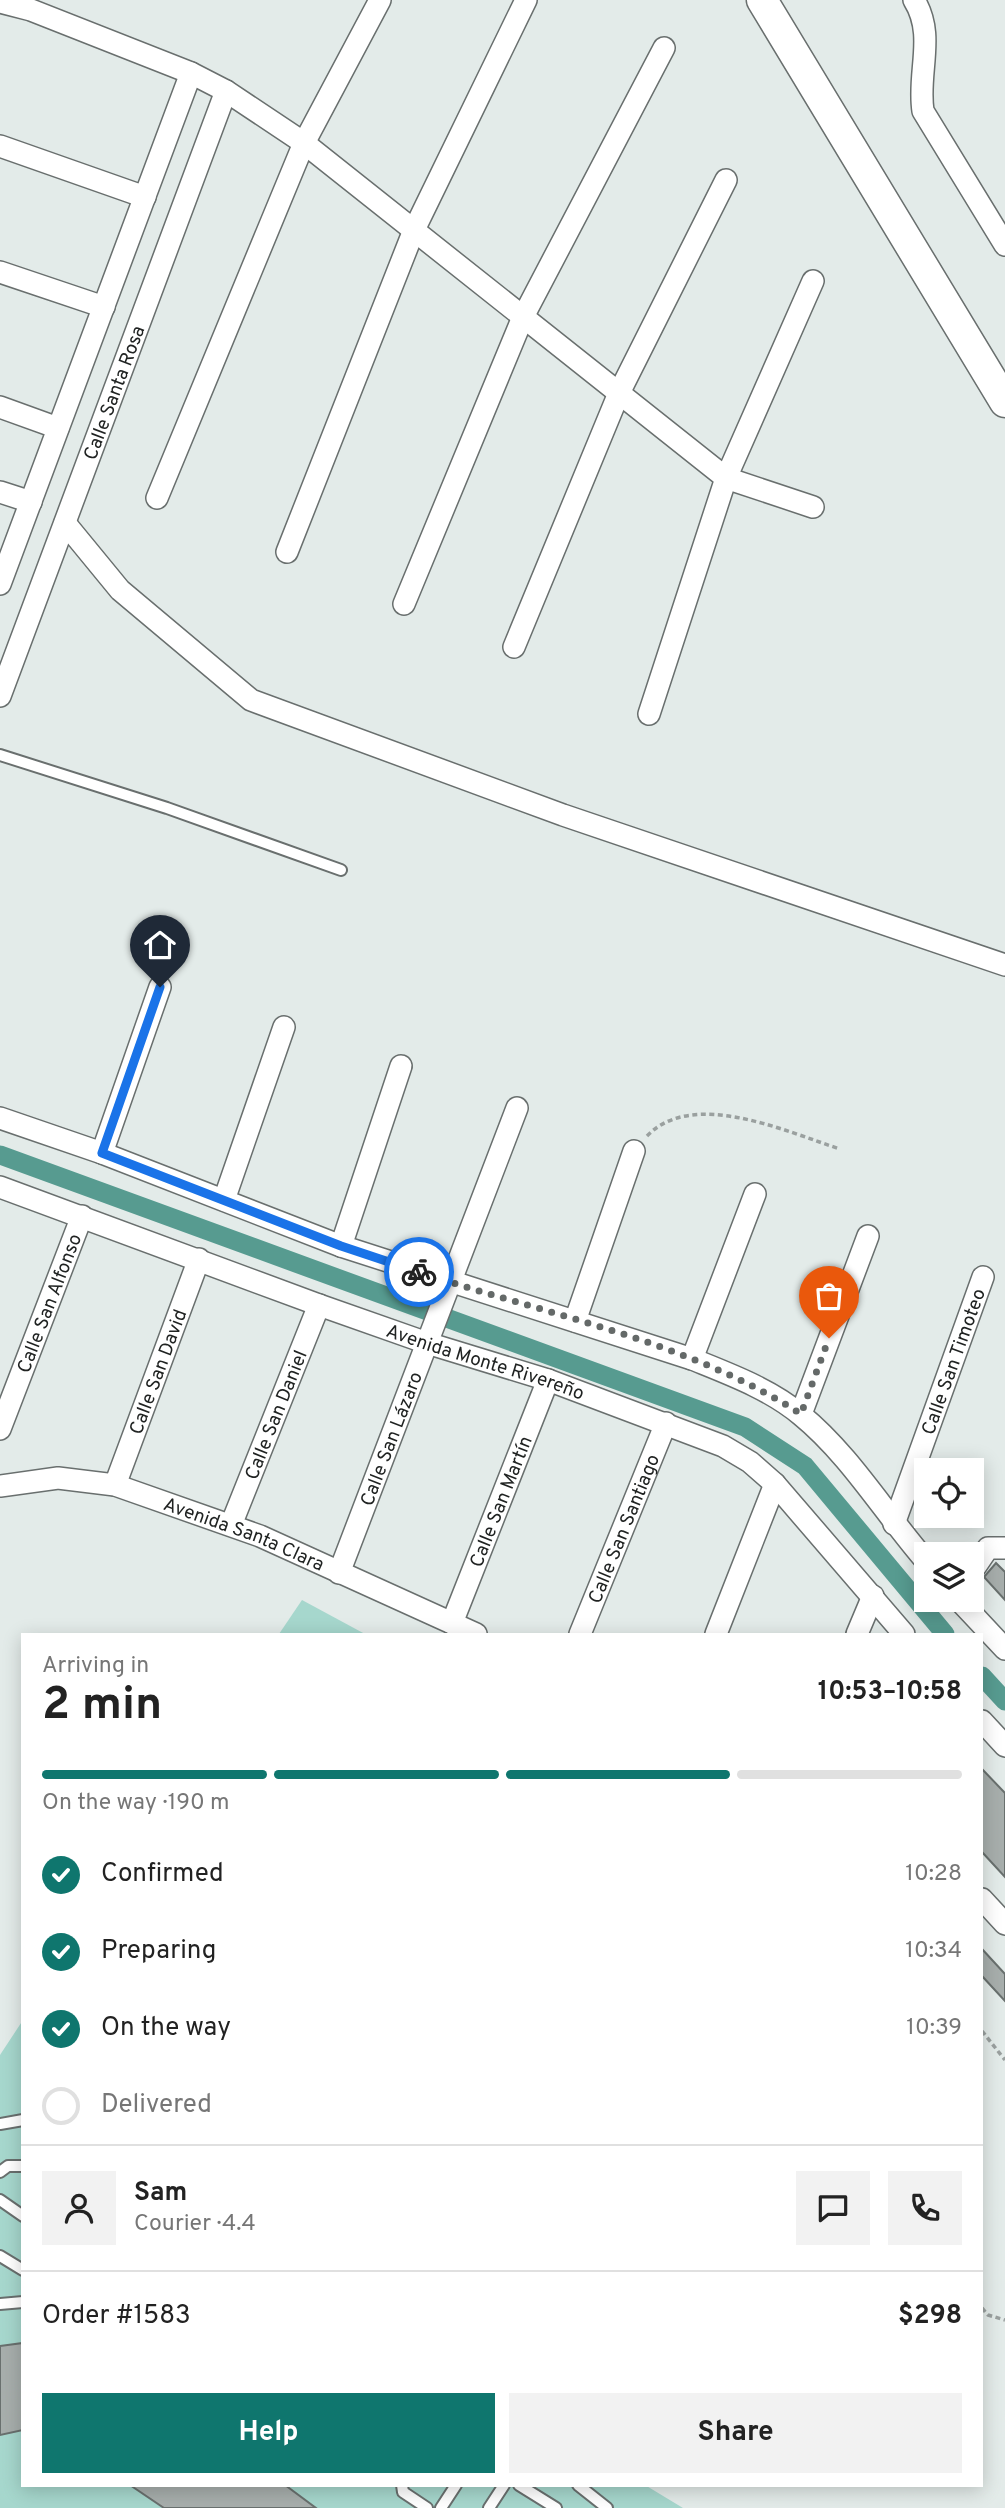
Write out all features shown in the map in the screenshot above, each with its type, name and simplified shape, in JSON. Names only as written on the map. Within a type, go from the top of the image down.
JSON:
[{"type":"main road","points":[[762,0],[1005,401]]},
{"type":"street","points":[[157,498],[304,143],[380,0]]},
{"type":"street","points":[[287,552],[414,230],[526,0]]},
{"type":"street","points":[[914,0],[920,10],[927,45],[920,89],[923,111],[1005,245]]},
{"type":"street","points":[[0,2],[33,5],[191,73],[226,91],[304,143],[726,478],[813,507]]},
{"type":"street","points":[[404,604],[523,317],[664,48]]},
{"type":"street","name":"Calle Santa Rosa","points":[[0,584],[191,73]]},
{"type":"street","name":"Calle Santa Rosa","points":[[0,696],[226,91]]},
{"type":"street","points":[[0,146],[145,197]]},
{"type":"street","points":[[514,647],[619,393],[726,180]]},
{"type":"street","points":[[0,272],[104,307]]},
{"type":"street","points":[[649,714],[726,478],[813,281]]},
{"type":"street","points":[[0,407],[58,428]]},
{"type":"street","points":[[0,492],[31,502]]},
{"type":"street","points":[[65,523],[120,590],[251,700],[563,815],[1005,965]]},
{"type":"street","points":[[102,1153],[160,987]]},
{"type":"street","points":[[224,1200],[284,1027]]},
{"type":"street","points":[[341,1246],[401,1066]]},
{"type":"street","name":"Calle San Lázaro","points":[[339,1573],[517,1108]]},
{"type":"street","points":[[0,1118],[102,1153],[341,1246],[692,1359],[752,1385],[801,1414],[829,1443],[914,1547]]},
{"type":"street","points":[[575,1321],[634,1151]]},
{"type":"street","name":"Avenida Monte Rivereño","points":[[0,1187],[318,1305],[548,1380],[666,1423],[741,1456],[775,1483],[903,1633]]},
{"type":"street","points":[[692,1359],[755,1194]]},
{"type":"street","name":"Calle San Alfonso","points":[[0,1429],[82,1216]]},
{"type":"street","points":[[801,1414],[868,1236]]},
{"type":"street","name":"Calle San David","points":[[115,1485],[199,1259]]},
{"type":"street","name":"Calle San Timoteo","points":[[894,1524],[983,1277]]},
{"type":"street","name":"Calle San Daniel","points":[[231,1525],[318,1305]]},
{"type":"street","name":"Calle San Martín","points":[[452,1623],[548,1380]]},
{"type":"street","name":"Calle San Santiago","points":[[580,1633],[666,1423]]},
{"type":"street","name":"Avenida Santa Clara","points":[[0,1486],[58,1478],[115,1485],[231,1525],[474,1633]]},
{"type":"street","points":[[716,1633],[775,1483]]},
{"type":"street","points":[[984,1554],[988,1548],[1005,1548]]},
{"type":"street","points":[[857,1633],[873,1596]]},
{"type":"street","points":[[970,1612],[1005,1649]]},
{"type":"street","points":[[983,1722],[1005,1746]]},
{"type":"street","points":[[983,1900],[1005,1924]]},
{"type":"lane","points":[[0,755],[167,808],[341,870]]},
{"type":"lane","points":[[0,2124],[21,2120]]},
{"type":"lane","points":[[0,2172],[8,2165],[21,2166]]},
{"type":"lane","points":[[0,2200],[21,2215]]},
{"type":"lane","points":[[0,2256],[21,2269]]},
{"type":"lane","points":[[0,2304],[21,2302]]},
{"type":"lane","points":[[402,2487],[403,2492],[427,2508]]},
{"type":"lane","points":[[441,2508],[455,2487]]},
{"type":"lane","points":[[489,2508],[503,2487]]},
{"type":"lane","points":[[521,2487],[540,2504],[556,2508]]},
{"type":"lane","points":[[581,2487],[607,2508]]},
{"type":"path","points":[[634,1151],[664,1122],[681,1116],[708,1114],[755,1122],[840,1149]]},
{"type":"path","points":[[983,2032],[1005,2060]]},
{"type":"path","points":[[983,2309],[988,2315],[1005,2320]]},
{"type":"green space","points":[[302,1600],[363,1633],[280,1633]]},
{"type":"green space","points":[[21,2023],[21,2487],[648,2487],[683,2508],[0,2508],[0,2055]]},
{"type":"building","points":[[996,1563],[1005,1572],[1005,1600],[984,1577]]},
{"type":"building","points":[[983,1770],[1005,1793],[1005,1877],[983,1853]]},
{"type":"building","points":[[983,1950],[1005,1974],[1005,2001],[983,1977]]},
{"type":"building","points":[[21,2343],[21,2430],[0,2435],[0,2346]]},
{"type":"building","points":[[133,2487],[288,2487],[316,2508],[164,2508]]},
{"type":"waterway","points":[[0,1155],[745,1427],[805,1466],[944,1633]]},
{"type":"waterway","points":[[983,1677],[1005,1701]]},
{"type":"way so far","points":[[419,1272],[692,1359],[733,1375],[801,1414],[829,1338]]},
{"type":"route","points":[[160,987],[102,1153],[341,1246],[419,1272]]}]
